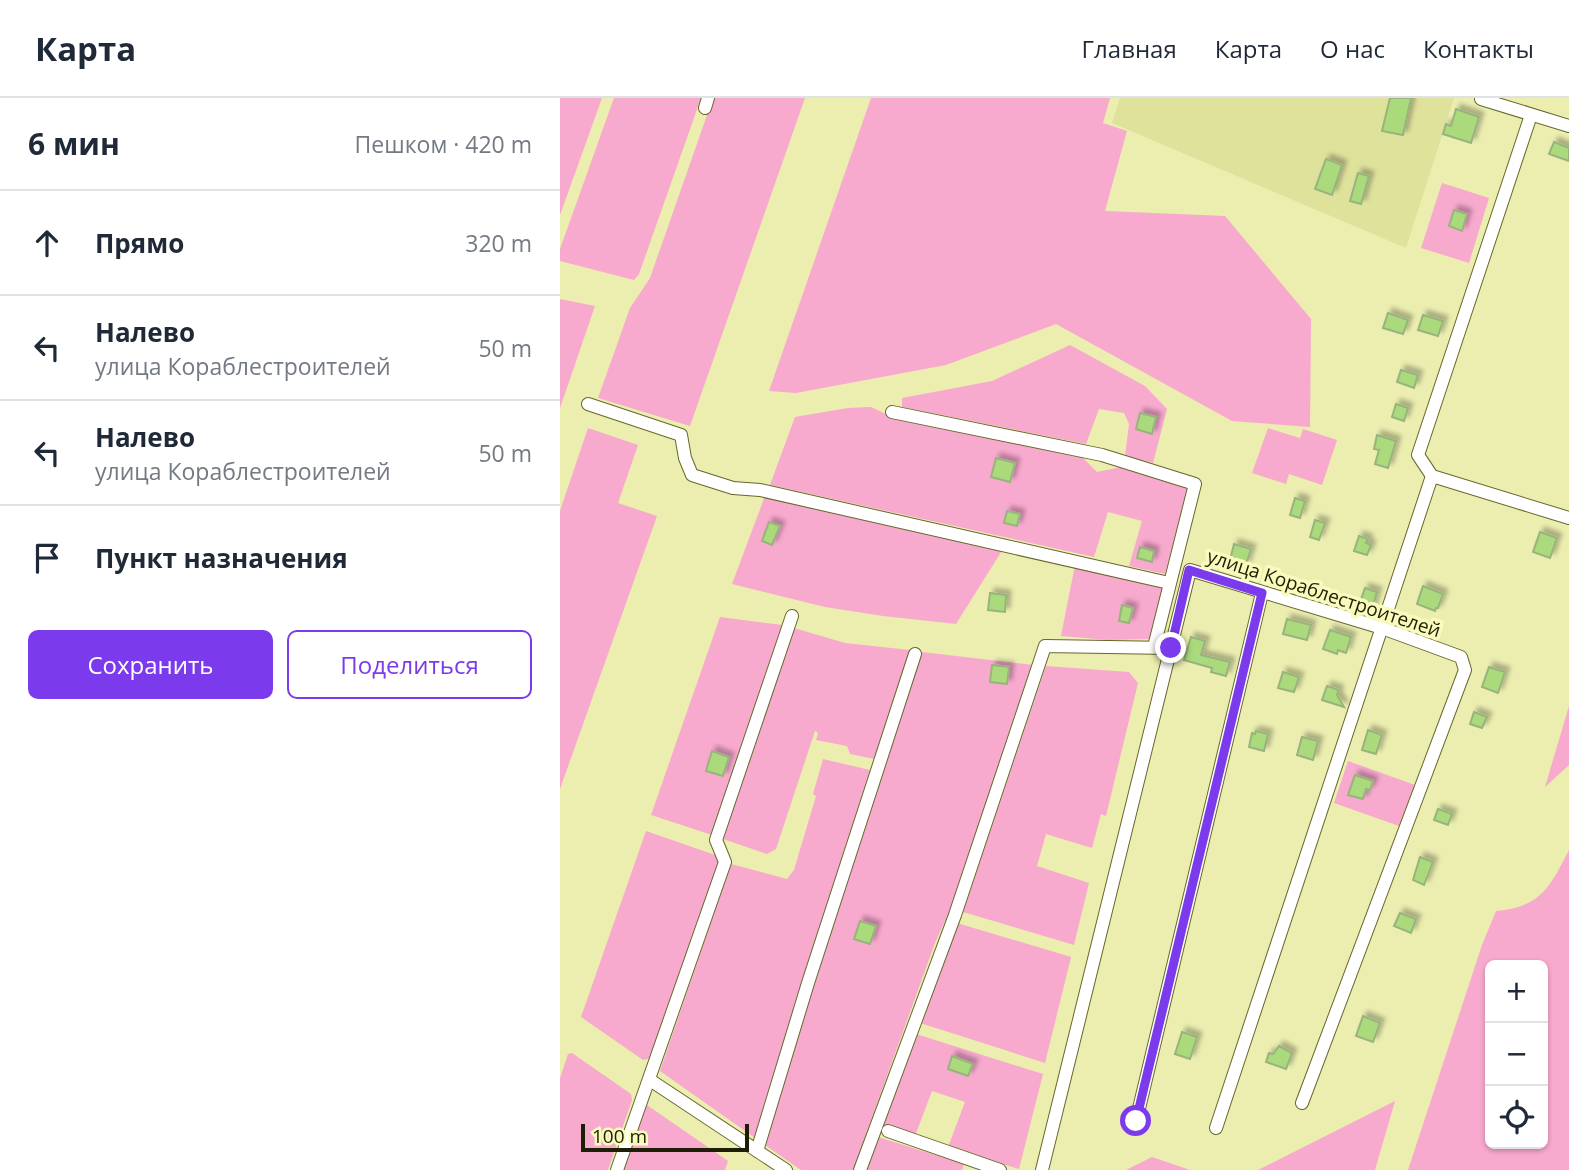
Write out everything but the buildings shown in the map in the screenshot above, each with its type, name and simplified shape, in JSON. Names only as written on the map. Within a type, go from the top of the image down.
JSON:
[{"type":"street","points":[[1481,99],[1569,126]]},
{"type":"street","points":[[1531,115],[1418,455],[1432,476],[1569,518]]},
{"type":"street","points":[[588,404],[681,435],[685,458],[692,475],[733,488],[760,490],[1169,583]]},
{"type":"street","points":[[892,412],[1102,455],[1195,484],[1154,647]]},
{"type":"street","points":[[1216,1128],[1432,476]]},
{"type":"street","name":"улица Кораблестроителей","points":[[1042,1170],[1189,570],[1382,628],[1461,657],[1465,670],[1302,1103]]},
{"type":"street","points":[[1136,1121],[1262,593]]},
{"type":"street","points":[[617,1170],[725,862],[716,840],[792,616]]},
{"type":"street","points":[[860,1170],[956,915],[1045,646],[1171,648]]},
{"type":"street","points":[[757,1151],[808,983],[915,654]]},
{"type":"street","points":[[650,1080],[786,1170]]},
{"type":"street","points":[[888,1131],[1000,1170]]},
{"type":"shaded area","points":[[560,98],[602,98],[560,215]]},
{"type":"shaded area","points":[[614,98],[701,98],[639,274],[634,280],[560,261],[560,249]]},
{"type":"shaded area","points":[[713,98],[805,98],[690,426],[598,398],[630,308],[650,278]]},
{"type":"shaded area","points":[[871,98],[1110,98],[1103,123],[1127,131],[1105,211],[1225,216],[1311,319],[1310,427],[1232,421],[1056,324],[946,365],[796,393],[769,391]]},
{"type":"shaded area","points":[[1120,98],[1454,98],[1406,248],[1112,123]]},
{"type":"shaded area","points":[[1442,183],[1489,198],[1469,263],[1421,248]]},
{"type":"shaded area","points":[[560,299],[595,306],[560,408]]},
{"type":"shaded area","points":[[1070,345],[1145,386],[1167,409],[1153,463],[1125,456],[1129,424],[1124,413],[1099,409],[1086,444],[902,407],[902,398],[992,381]]},
{"type":"shaded area","points":[[871,407],[890,416],[1079,454],[1097,472],[1121,467],[1189,485],[1165,574],[1129,566],[1142,521],[1108,512],[1094,557],[770,485],[795,417]]},
{"type":"shaded area","points":[[588,428],[638,445],[618,503],[657,516],[560,789],[560,511]]},
{"type":"shaded area","points":[[1268,428],[1300,438],[1303,429],[1337,440],[1322,485],[1289,474],[1286,484],[1252,473]]},
{"type":"shaded area","points":[[765,496],[1003,549],[956,624],[825,607],[732,584]]},
{"type":"shaded area","points":[[1075,565],[1163,586],[1149,639],[1109,640],[1061,636]]},
{"type":"shaded area","points":[[720,617],[782,625],[712,835],[651,815]]},
{"type":"shaded area","points":[[794,628],[845,643],[910,650],[874,759],[850,754],[847,746],[816,740],[818,733],[815,731],[776,849],[767,854],[723,839]]},
{"type":"shaded area","points":[[922,652],[1034,665],[956,896],[935,943],[853,1170],[801,1170],[765,1145],[807,1005]]},
{"type":"shaded area","points":[[1046,666],[1129,672],[1138,683],[1106,816],[1101,814],[1092,848],[1046,834],[1037,866],[1089,883],[1074,945],[963,912]]},
{"type":"shaded area","points":[[1569,706],[1569,765],[1545,787]]},
{"type":"shaded area","points":[[823,759],[870,770],[755,1138],[660,1071],[731,864],[787,879],[794,870],[816,796],[813,794]]},
{"type":"shaded area","points":[[1348,761],[1415,785],[1399,826],[1334,803]]},
{"type":"shaded area","points":[[646,831],[718,856],[720,860],[652,1058],[643,1060],[581,1017]]},
{"type":"shaded area","points":[[1569,850],[1569,1170],[1408,1170],[1482,945],[1496,911],[1524,905],[1534,900],[1549,885]]},
{"type":"shaded area","points":[[957,923],[1071,957],[1045,1063],[920,1023]]},
{"type":"shaded area","points":[[916,1034],[1043,1074],[1019,1169],[948,1147],[965,1102],[932,1091],[915,1136],[882,1126]]},
{"type":"shaded area","points":[[572,1053],[631,1094],[632,1100],[608,1170],[560,1170],[560,1078],[568,1054]]},
{"type":"shaded area","points":[[1395,1101],[1375,1170],[1258,1170]]},
{"type":"shaded area","points":[[644,1103],[728,1161],[725,1170],[621,1170]]},
{"type":"shaded area","points":[[878,1137],[964,1164],[962,1170],[866,1170]]},
{"type":"shaded area","points":[[1152,1157],[1190,1170],[1126,1170]]},
{"type":"route","points":[[1136,1121],[1262,593],[1189,570],[1171,648]]}]
